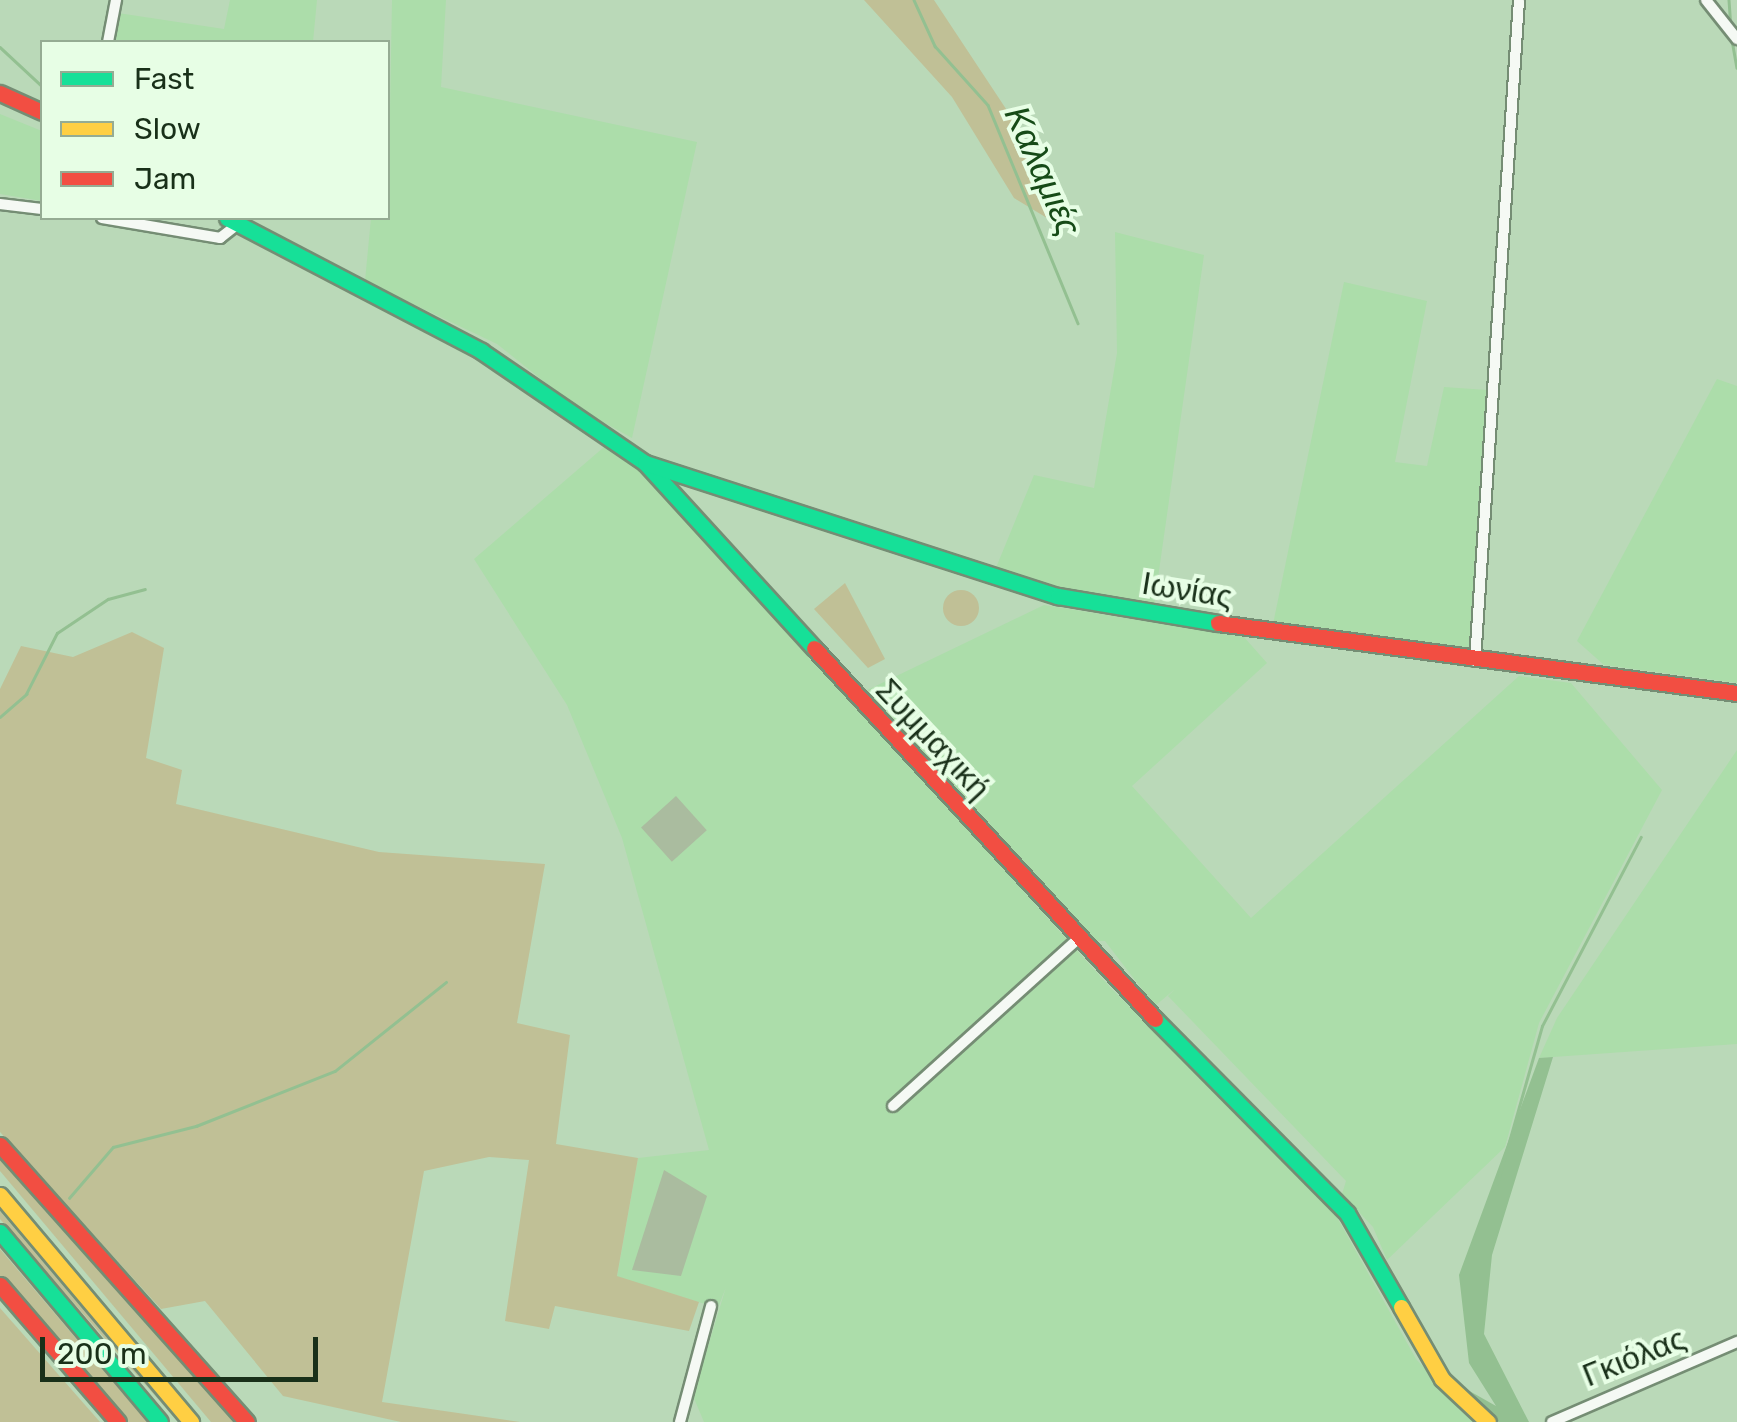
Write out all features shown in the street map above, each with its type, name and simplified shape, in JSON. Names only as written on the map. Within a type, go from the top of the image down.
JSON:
[{"type":"main road","points":[[0,93],[40,111]]},
{"type":"main road","name":"Συμμαχική","points":[[232,221],[481,352],[645,463],[1078,939],[1347,1213],[1442,1379],[1488,1422]]},
{"type":"main road","name":"Ιωνίας","points":[[645,463],[1058,596],[1475,661],[1737,693]]},
{"type":"main road","points":[[662,486],[674,472]]},
{"type":"main road","points":[[0,1145],[247,1422]]},
{"type":"main road","points":[[0,1195],[191,1422]]},
{"type":"main road","points":[[0,1232],[160,1422]]},
{"type":"main road","points":[[0,1285],[118,1422]]},
{"type":"street","points":[[108,40],[116,0]]},
{"type":"street","points":[[1475,661],[1519,0]]},
{"type":"street","points":[[1706,0],[1737,39]]},
{"type":"street","points":[[0,204],[40,209]]},
{"type":"street","points":[[114,220],[220,238],[232,221]]},
{"type":"street","points":[[892,1106],[1078,939]]},
{"type":"street","points":[[680,1422],[711,1306]]},
{"type":"street","name":"Γκιόλας","points":[[1552,1422],[1737,1342]]},
{"type":"shaded area","points":[[230,0],[317,0],[313,40],[112,40],[118,13],[224,29]]},
{"type":"shaded area","points":[[392,0],[446,0],[441,87],[697,142],[632,438],[576,407],[497,344],[365,281],[371,220],[390,220]]},
{"type":"shaded area","points":[[864,0],[934,0],[1016,124],[1047,218],[1014,198],[952,97]]},
{"type":"shaded area","points":[[0,114],[40,130],[40,201],[0,194]]},
{"type":"shaded area","points":[[1115,232],[1204,255],[1154,606],[993,575],[1034,475],[1094,488],[1117,353]]},
{"type":"shaded area","points":[[1344,282],[1427,301],[1395,462],[1427,466],[1444,387],[1487,390],[1469,655],[1273,624]]},
{"type":"shaded area","points":[[1717,379],[1737,386],[1737,683],[1604,665],[1577,641]]},
{"type":"shaded area","points":[[604,447],[639,466],[1110,987],[1334,1212],[1416,1359],[1475,1422],[704,1422],[693,1396],[726,1287],[718,1308],[617,1277],[638,1158],[709,1150],[622,838],[567,705],[474,559]]},
{"type":"shaded area","points":[[845,583],[885,659],[868,668],[814,609]]},
{"type":"shaded area","points":[[961,590],[974,595],[979,608],[974,621],[961,626],[948,621],[943,608],[948,595]]},
{"type":"shaded area","points":[[1044,605],[1244,637],[1267,663],[1132,786],[1251,918],[1519,676],[1571,683],[1662,790],[1539,1023],[1505,1147],[1387,1260],[1373,1227],[1342,1194],[1346,1181],[1168,996],[1175,989],[1155,1006],[1105,941],[1096,941],[859,694]]},
{"type":"shaded area","points":[[132,632],[164,648],[146,758],[182,770],[176,804],[379,852],[545,864],[517,1023],[570,1035],[556,1144],[638,1158],[617,1276],[699,1302],[689,1331],[555,1306],[549,1329],[505,1321],[529,1160],[489,1157],[424,1171],[382,1402],[520,1422],[401,1422],[283,1396],[205,1301],[161,1309],[0,1132],[0,689],[21,646],[73,657]]},
{"type":"shaded area","points":[[1737,750],[1737,1044],[1539,1058],[1557,1018]]},
{"type":"shaded area","points":[[1553,1057],[1492,1255],[1484,1334],[1529,1422],[1499,1422],[1450,1380],[1496,1406],[1469,1363],[1459,1275],[1539,1058]]},
{"type":"shaded area","points":[[0,1157],[234,1422],[211,1422],[0,1171]]},
{"type":"shaded area","points":[[0,1211],[178,1422],[0,1219]]},
{"type":"shaded area","points":[[0,1249],[147,1422],[124,1422],[0,1278]]},
{"type":"shaded area","points":[[0,1308],[100,1422],[0,1422]]},
{"type":"building","points":[[676,796],[707,830],[672,862],[641,827]]},
{"type":"building","points":[[664,1170],[707,1196],[681,1276],[632,1270]]},
{"type":"waterway","name":"Καλαμιές","points":[[914,0],[935,46],[988,105],[1078,323]]},
{"type":"waterway","name":"Καλαμιές","points":[[1729,0],[1731,27]]},
{"type":"waterway","name":"Καλαμιές","points":[[1732,40],[1737,68]]},
{"type":"waterway","points":[[0,47],[40,84]]},
{"type":"waterway","points":[[0,717],[26,694],[57,633],[108,599],[145,589]]},
{"type":"waterway","points":[[1497,1184],[1542,1026],[1641,837]]},
{"type":"waterway","points":[[69,1198],[113,1147],[196,1126],[335,1071],[446,982]]},
{"type":"traffic: fast","points":[[231,220],[481,351],[645,463],[814,648]]},
{"type":"traffic: fast","points":[[645,463],[1058,596],[1218,623]]},
{"type":"traffic: fast","points":[[1155,1019],[1347,1213],[1401,1307]]},
{"type":"traffic: fast","points":[[0,1232],[160,1422]]},
{"type":"traffic: slow","points":[[0,1195],[191,1422]]},
{"type":"traffic: slow","points":[[1401,1307],[1442,1379],[1488,1422]]},
{"type":"traffic: jam","points":[[0,93],[40,111]]},
{"type":"traffic: jam","points":[[1218,623],[1737,693]]},
{"type":"traffic: jam","points":[[814,648],[1155,1019]]},
{"type":"traffic: jam","points":[[0,1145],[247,1422]]},
{"type":"traffic: jam","points":[[0,1285],[118,1422]]}]
